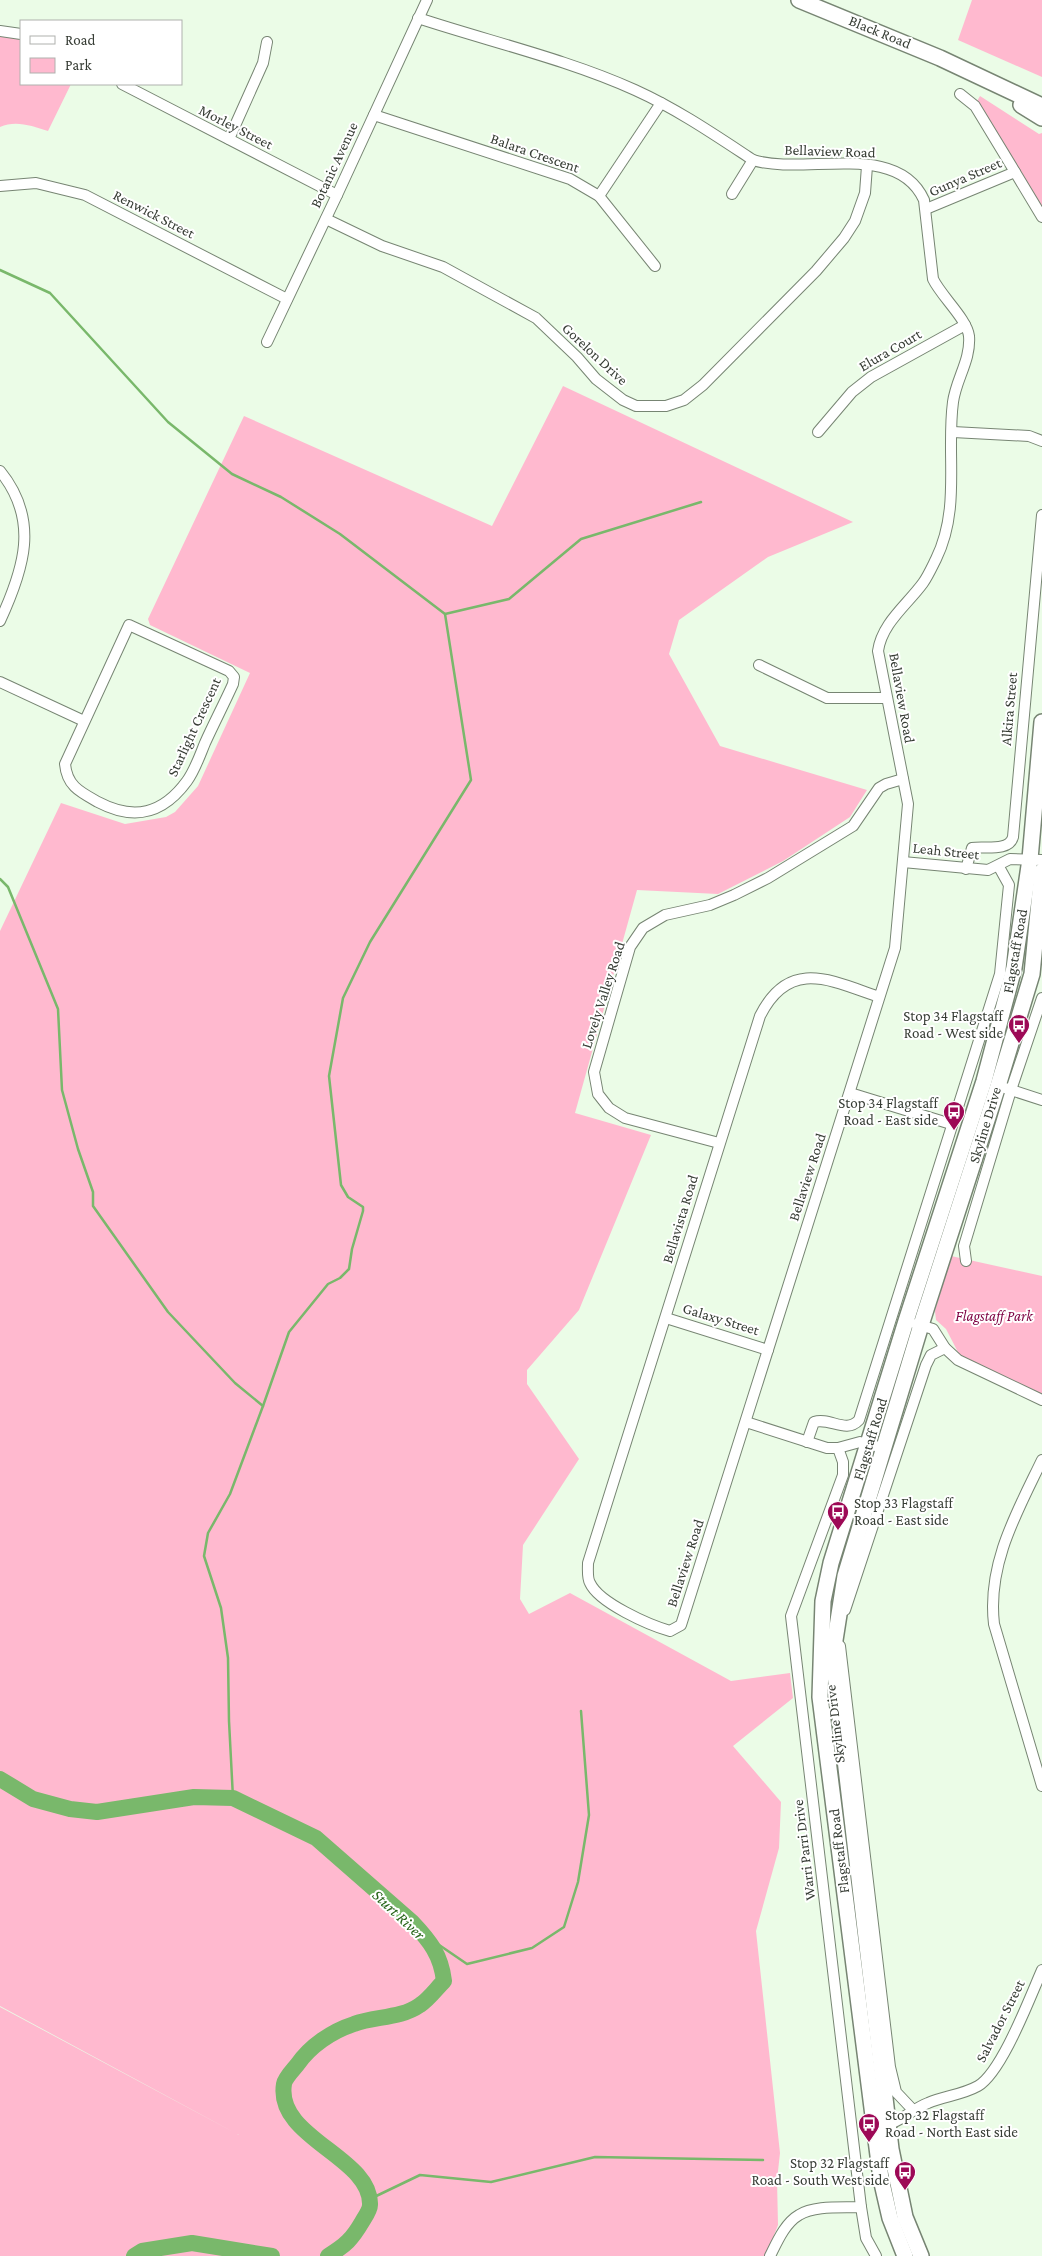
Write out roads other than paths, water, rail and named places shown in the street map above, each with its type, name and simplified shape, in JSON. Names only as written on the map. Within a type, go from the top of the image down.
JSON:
[{"type":"main road","name":"Black Road","points":[[799,0],[960,67],[1042,106]]},
{"type":"main road","name":"Black Road","points":[[960,67],[1042,118]]},
{"type":"main road","name":"Flagstaff Road","points":[[998,1085],[1014,968],[1036,859],[1042,722]]},
{"type":"main road","name":"Flagstaff Road","points":[[905,2256],[890,2218],[873,2129],[820,1697],[823,1601],[831,1563],[868,1444],[998,1085],[1032,974],[1042,871]]},
{"type":"main road","name":"Flagstaff Road","points":[[913,1323],[884,1448],[845,1576],[835,1640],[834,1666],[891,2149],[905,2217],[921,2256]]},
{"type":"street","name":"Botanic Avenue","points":[[267,342],[427,0]]},
{"type":"street","name":"Bellaview Road","points":[[418,18],[558,60],[635,90],[661,103],[754,160],[766,164],[789,166],[833,163],[890,168],[899,172],[919,190],[926,209],[933,279],[938,290],[965,325],[969,334],[968,357],[955,390],[953,487],[940,550],[924,582],[884,630],[878,651],[908,804],[895,948],[681,1625],[670,1631],[658,1628],[600,1597],[589,1582],[588,1563]]},
{"type":"street","points":[[0,31],[20,34]]},
{"type":"street","points":[[229,139],[263,63],[267,42]]},
{"type":"street","name":"Morley Street","points":[[125,85],[337,195]]},
{"type":"street","name":"Gunya Street","points":[[960,94],[975,106],[1042,218]]},
{"type":"street","points":[[599,196],[661,103]]},
{"type":"street","name":"Balara Crescent","points":[[374,116],[570,179],[599,196],[655,266]]},
{"type":"street","points":[[732,194],[754,160]]},
{"type":"street","name":"Gorelon Drive","points":[[326,219],[382,246],[443,267],[536,318],[596,378],[623,400],[636,406],[666,406],[684,400],[704,385],[816,271],[844,238],[855,221],[865,193],[867,166]]},
{"type":"street","name":"Gunya Street","points":[[926,209],[1015,172]]},
{"type":"street","name":"Renwick Street","points":[[0,186],[36,184],[85,195],[287,299]]},
{"type":"street","name":"Elura Court","points":[[818,432],[852,392],[870,377],[965,325]]},
{"type":"street","points":[[953,432],[1029,436],[1042,440]]},
{"type":"street","points":[[0,471],[17,499],[25,524],[24,550],[17,584],[0,621]]},
{"type":"street","name":"Alkira Street","points":[[966,869],[972,848],[1006,846],[1012,842],[1042,515]]},
{"type":"street","name":"Starlight Crescent","points":[[129,625],[229,671],[234,677],[233,684],[188,780],[165,804],[151,811],[121,812],[77,790],[70,783],[66,764],[84,721],[129,625]]},
{"type":"street","points":[[759,665],[827,698],[886,698]]},
{"type":"street","points":[[0,682],[84,721]]},
{"type":"street","name":"Lovely Valley Road","points":[[719,1143],[626,1118],[610,1108],[598,1094],[594,1072],[630,948],[643,928],[664,915],[710,905],[734,895],[768,878],[844,831],[852,826],[879,788],[903,779]]},
{"type":"street","name":"Leah Street","points":[[904,862],[988,870],[999,867],[1010,859],[1036,859]]},
{"type":"street","name":"Flagstaff Road","points":[[808,1442],[814,1422],[821,1420],[847,1427],[854,1425],[859,1420],[1000,974],[1009,885],[999,867]]},
{"type":"street","name":"Bellavista Road","points":[[588,1563],[666,1318],[719,1143],[760,1016],[769,998],[785,983],[807,978],[830,980],[879,997]]},
{"type":"street","name":"Skyline Drive","points":[[966,1261],[964,1246],[998,1085],[1042,998]]},
{"type":"street","points":[[998,1085],[1042,1100]]},
{"type":"street","points":[[850,1093],[952,1124]]},
{"type":"street","name":"Galaxy Street","points":[[666,1318],[768,1350]]},
{"type":"street","points":[[913,1323],[933,1329],[944,1348],[958,1360],[1042,1400]]},
{"type":"street","name":"Skyline Drive","points":[[913,2110],[896,2092],[890,2067],[847,1688],[841,1652],[840,1624],[926,1365],[931,1355],[944,1348]]},
{"type":"street","points":[[746,1422],[827,1448],[838,1448],[860,1442],[884,1448]]},
{"type":"street","name":"Warri Parri Drive","points":[[838,1448],[843,1462],[843,1475],[791,1616],[861,2206],[866,2238],[876,2256]]},
{"type":"street","points":[[1042,1460],[1008,1532],[993,1585],[992,1608],[996,1631],[1042,1786]]},
{"type":"street","name":"Salvador Street","points":[[873,2129],[902,2120],[913,2110],[926,2103],[966,2092],[981,2085],[994,2069],[1007,2047],[1042,1970]]},
{"type":"street","points":[[770,2256],[783,2231],[799,2215],[813,2210],[861,2206]]},
{"type":"waterway","points":[[0,270],[50,293],[168,422],[232,474],[281,497],[340,534],[445,614],[471,780],[370,942],[343,998],[329,1076],[341,1185],[348,1197],[363,1207],[363,1211],[352,1249],[349,1269],[340,1278],[328,1284],[289,1332],[263,1406]]},
{"type":"waterway","points":[[445,614],[509,599],[581,539],[701,502]]},
{"type":"waterway","points":[[0,879],[8,887],[58,1009],[62,1090],[78,1149],[93,1192],[93,1206],[168,1312],[235,1383],[263,1406],[230,1494],[208,1533],[204,1556],[221,1608],[228,1658],[233,1798]]},
{"type":"waterway","points":[[426,1936],[467,1964],[532,1948],[564,1927],[578,1882],[589,1815],[581,1711]]},
{"type":"waterway","name":"Sturt River","points":[[0,1779],[33,1799],[70,1809],[97,1812],[194,1797],[233,1798],[316,1838],[412,1922],[434,1949],[443,1972],[444,1981],[426,2000],[404,2013],[362,2021],[330,2035],[302,2058],[289,2074],[284,2084],[285,2103],[294,2119],[356,2173],[367,2188],[370,2205],[367,2214],[348,2241],[328,2256]]},
{"type":"waterway","points":[[370,2199],[420,2175],[491,2182],[595,2157],[763,2160]]},
{"type":"waterway","name":"Sturt River","points":[[134,2256],[142,2251],[192,2243],[272,2256]]},
{"type":"place","name":"Stop 34 Flagstaff Road - West side","points":[[1019,1044]]},
{"type":"place","name":"Stop 34 Flagstaff Road - East side","points":[[954,1131]]},
{"type":"place","name":"Stop 33 Flagstaff Road - East side","points":[[838,1531]]},
{"type":"place","name":"Stop 32 Flagstaff Road - North East side","points":[[869,2143]]},
{"type":"place","name":"Stop 32 Flagstaff Road - South West side","points":[[905,2191]]},
{"type":"park label","name":"Flagstaff Park","points":[[994,1316]]}]
